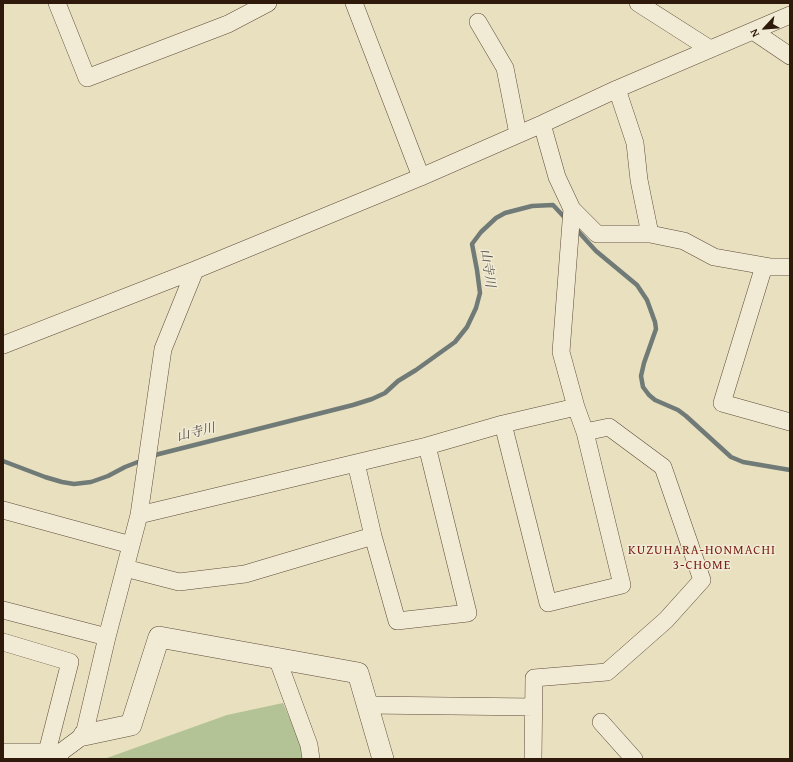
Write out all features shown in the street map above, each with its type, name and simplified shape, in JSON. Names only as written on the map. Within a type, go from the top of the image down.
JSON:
[{"type":"street","points":[[57,3],[87,78],[228,24],[268,3]]},
{"type":"street","points":[[354,3],[421,177]]},
{"type":"street","points":[[638,3],[710,49]]},
{"type":"street","points":[[3,345],[195,270],[421,177],[542,124],[617,89],[790,15]]},
{"type":"street","points":[[478,22],[505,68],[518,134]]},
{"type":"street","points":[[753,31],[790,56]]},
{"type":"street","points":[[617,89],[635,143],[639,180],[650,234]]},
{"type":"street","points":[[542,124],[557,177],[572,210],[597,234],[650,234],[684,241],[714,257],[764,266],[790,267]]},
{"type":"street","points":[[503,424],[548,603],[622,585],[585,432],[576,407],[561,352],[572,210]]},
{"type":"street","points":[[764,266],[722,403],[790,422]]},
{"type":"street","points":[[84,735],[107,637],[140,515],[163,349],[195,270]]},
{"type":"street","points":[[140,515],[427,446],[503,424],[576,407]]},
{"type":"street","points":[[533,759],[534,678],[607,672],[666,620],[702,580],[663,466],[609,426],[585,432]]},
{"type":"street","points":[[356,463],[373,536],[397,621],[468,613],[427,446]]},
{"type":"street","points":[[3,510],[131,545]]},
{"type":"street","points":[[125,568],[179,582],[245,574],[373,536]]},
{"type":"street","points":[[3,610],[107,637]]},
{"type":"street","points":[[3,752],[56,754],[84,735],[131,725],[159,637],[358,673],[383,759]]},
{"type":"street","points":[[3,642],[70,662],[56,754]]},
{"type":"street","points":[[277,658],[309,745],[311,759]]},
{"type":"street","points":[[367,705],[534,707]]},
{"type":"street","points":[[601,722],[634,759]]},
{"type":"green space","points":[[283,703],[307,759],[104,759],[227,715]]},
{"type":"waterway","name":"山寺川","points":[[151,456],[353,405],[385,393],[398,381],[455,342],[467,327],[476,308],[480,293],[472,244],[481,232],[496,218],[505,213],[532,206],[553,205],[566,219]]},
{"type":"waterway","name":"山寺川","points":[[576,229],[596,251],[637,285],[647,300],[656,329],[641,376],[643,387],[649,395],[655,400],[678,410],[686,416],[731,457],[743,462],[790,470]]},
{"type":"waterway","name":"山寺川","points":[[3,461],[45,477],[74,484],[91,482],[143,460]]},
{"type":"district","name":"KUZUHARA-HONMACHI 3-CHOME","points":[[702,558]]}]
